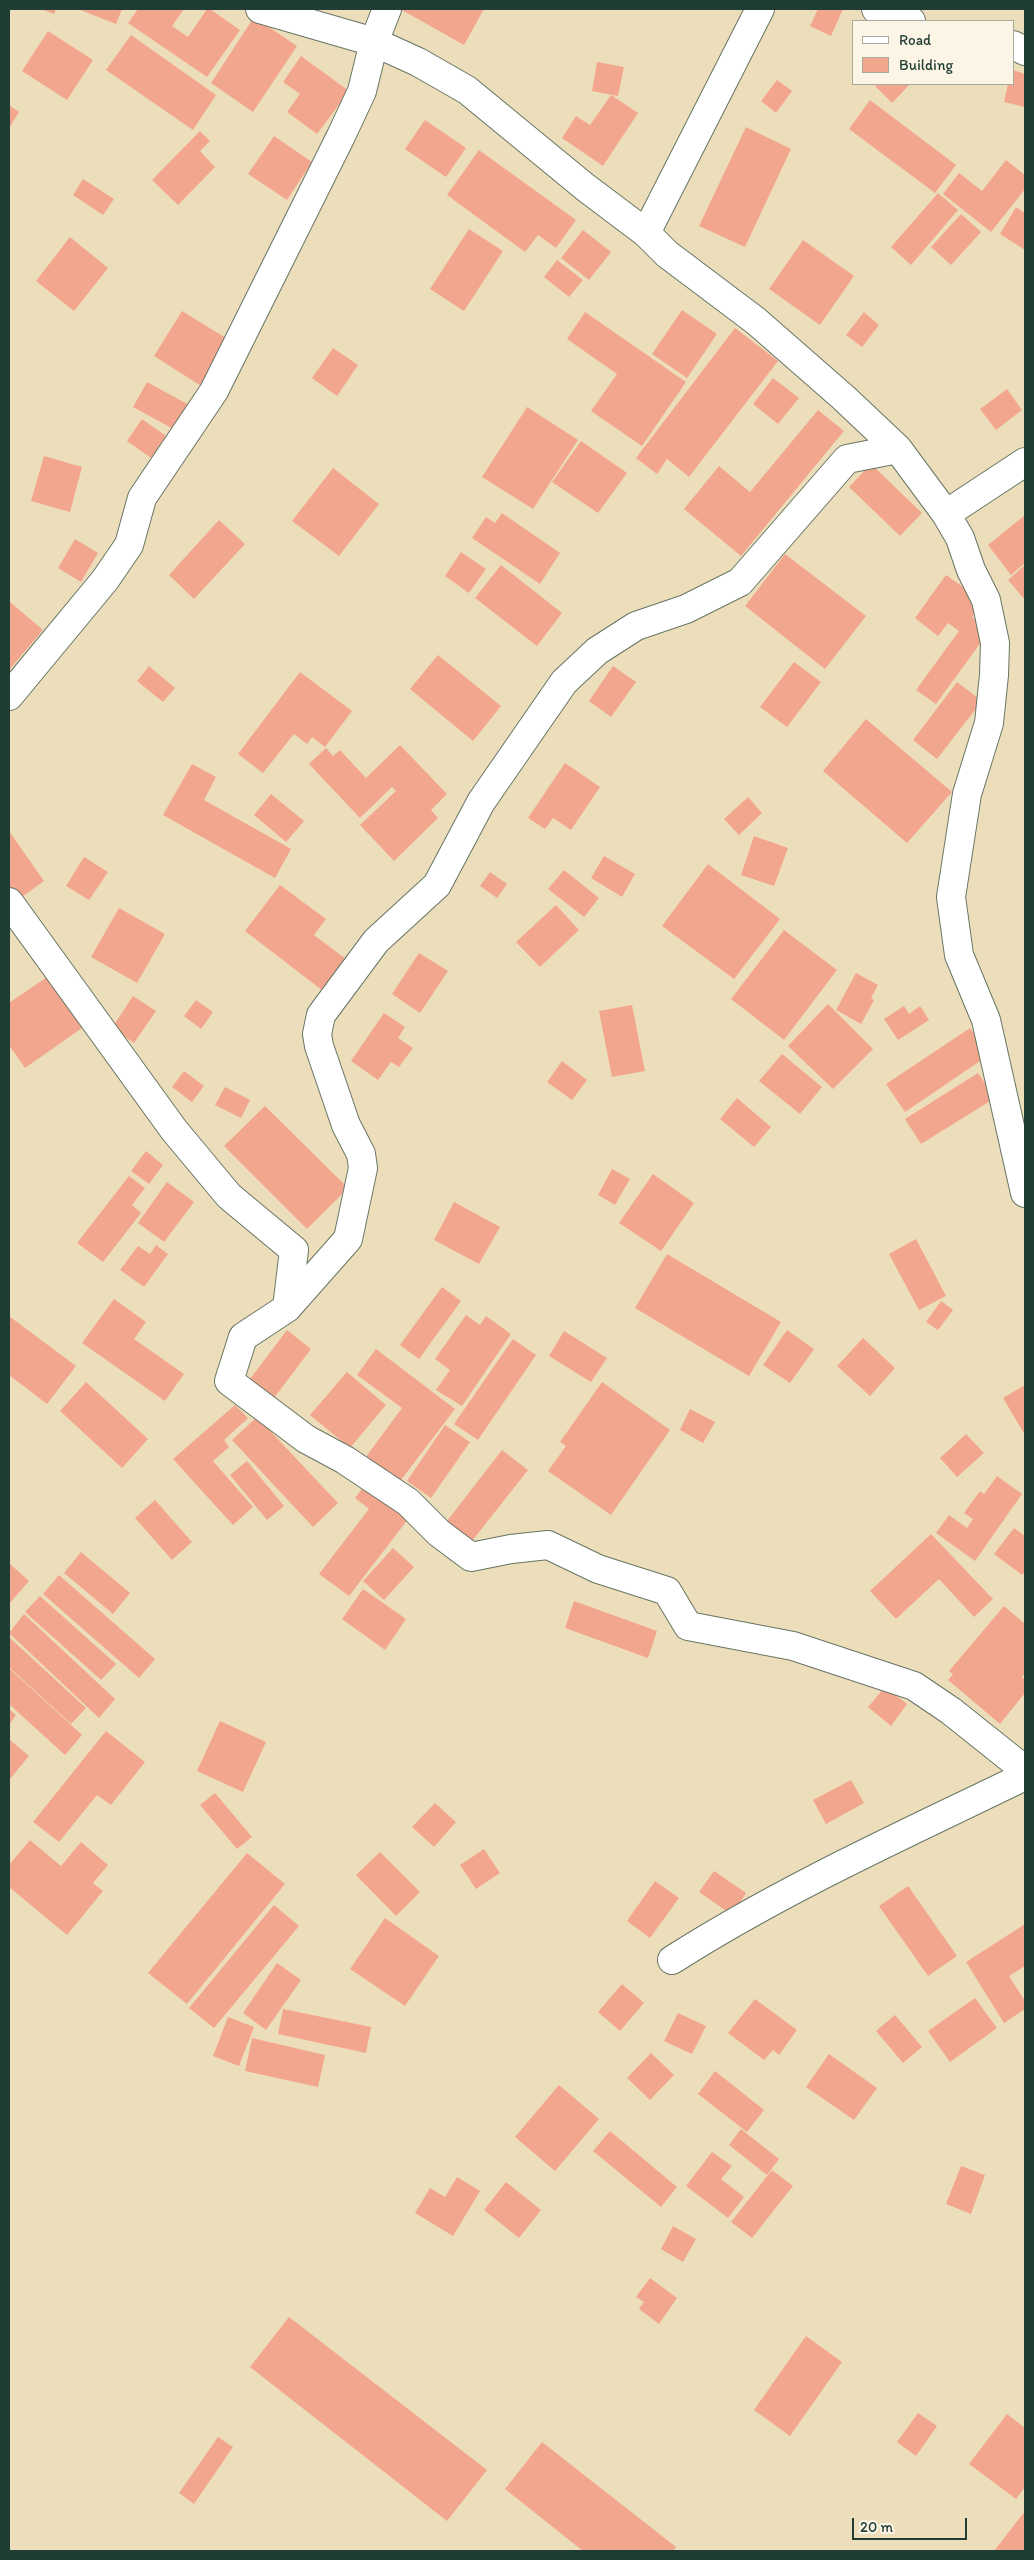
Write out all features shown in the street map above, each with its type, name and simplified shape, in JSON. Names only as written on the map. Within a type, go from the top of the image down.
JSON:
[{"type":"street","points":[[260,9],[374,42],[418,62],[467,90],[585,187],[646,233],[667,254],[756,321],[898,449],[946,514],[960,538],[970,570],[986,600],[995,643],[989,723],[967,794],[951,898],[960,955],[986,1020],[1025,1193]]},
{"type":"street","points":[[9,696],[105,580],[129,545],[142,498],[214,391],[362,91],[374,42],[387,9]]},
{"type":"street","points":[[646,233],[760,9]]},
{"type":"street","points":[[876,9],[908,20]]},
{"type":"street","points":[[898,449],[847,459],[740,582],[686,610],[636,626],[597,651],[564,682],[481,802],[437,885],[376,941],[322,1015],[317,1034],[319,1046],[346,1125],[361,1154],[363,1168],[348,1239],[287,1308],[243,1338],[229,1381],[306,1439],[345,1460],[408,1502],[439,1532],[471,1557],[511,1549],[548,1545],[598,1569],[667,1591],[688,1626],[792,1646],[914,1686],[951,1711],[1025,1770]]},
{"type":"street","points":[[946,514],[1025,462]]},
{"type":"street","points":[[9,902],[192,1152],[229,1196],[294,1250],[287,1308]]},
{"type":"street","points":[[672,1960],[719,1930],[849,1862],[1025,1776]]},
{"type":"building","points":[[41,9],[56,9],[54,14]]},
{"type":"building","points":[[78,9],[122,9],[116,24]]},
{"type":"building","points":[[138,9],[184,9],[172,26],[188,37],[207,9],[210,9],[240,30],[207,77],[128,23]]},
{"type":"building","points":[[400,9],[484,9],[464,45]]},
{"type":"building","points":[[818,9],[843,9],[831,36],[810,26]]},
{"type":"building","points":[[254,17],[297,46],[253,112],[211,83]]},
{"type":"building","points":[[48,31],[93,60],[67,100],[22,71]]},
{"type":"building","points":[[131,35],[216,95],[193,130],[106,70]]},
{"type":"building","points":[[301,56],[349,91],[317,134],[287,112],[300,94],[283,82]]},
{"type":"building","points":[[597,62],[624,67],[618,96],[592,91]]},
{"type":"building","points":[[1014,70],[1025,74],[1025,107],[1004,102],[1008,85],[1014,85]]},
{"type":"building","points":[[777,80],[792,91],[776,113],[761,101]]},
{"type":"building","points":[[876,85],[909,85],[892,103]]},
{"type":"building","points":[[611,95],[638,113],[603,166],[562,138],[576,116],[590,125]]},
{"type":"building","points":[[870,100],[956,165],[935,193],[849,129]]},
{"type":"building","points":[[9,105],[19,112],[9,128]]},
{"type":"building","points":[[425,120],[466,148],[446,177],[405,149]]},
{"type":"building","points":[[746,127],[791,149],[745,247],[699,226]]},
{"type":"building","points":[[200,131],[210,141],[200,151],[215,167],[178,205],[152,180]]},
{"type":"building","points":[[274,136],[312,162],[287,200],[248,174]]},
{"type":"building","points":[[479,150],[576,220],[556,248],[538,235],[525,252],[447,195]]},
{"type":"building","points":[[1006,160],[1025,175],[1025,189],[991,232],[943,194],[959,173],[982,191]]},
{"type":"building","points":[[83,179],[114,199],[103,215],[73,195]]},
{"type":"building","points":[[938,193],[958,210],[911,265],[891,247]]},
{"type":"building","points":[[1016,207],[1025,213],[1025,250],[1000,234]]},
{"type":"building","points":[[961,214],[981,232],[951,265],[931,247]]},
{"type":"building","points":[[469,229],[503,251],[464,311],[430,289]]},
{"type":"building","points":[[583,230],[611,252],[589,280],[561,258]]},
{"type":"building","points":[[70,237],[108,268],[74,311],[36,281]]},
{"type":"building","points":[[803,240],[854,276],[820,325],[769,289]]},
{"type":"building","points":[[557,260],[583,280],[569,297],[544,277]]},
{"type":"building","points":[[682,310],[717,334],[687,378],[652,354]]},
{"type":"building","points":[[182,311],[234,343],[206,389],[154,356]]},
{"type":"building","points":[[585,312],[686,382],[642,446],[591,411],[617,374],[567,339]]},
{"type":"building","points":[[864,312],[879,325],[862,347],[846,335]]},
{"type":"building","points":[[735,328],[778,361],[689,477],[667,459],[657,474],[636,458]]},
{"type":"building","points":[[333,348],[358,365],[337,396],[312,378]]},
{"type":"building","points":[[773,378],[799,398],[778,424],[753,404]]},
{"type":"building","points":[[147,382],[189,405],[175,430],[133,407]]},
{"type":"building","points":[[1007,389],[1022,410],[996,430],[980,409]]},
{"type":"building","points":[[527,407],[578,440],[533,509],[482,477]]},
{"type":"building","points":[[818,410],[844,431],[741,556],[684,509],[719,466],[750,492]]},
{"type":"building","points":[[142,419],[166,436],[151,458],[127,441]]},
{"type":"building","points":[[581,441],[627,473],[598,513],[552,482]]},
{"type":"building","points":[[44,456],[82,467],[70,512],[31,501]]},
{"type":"building","points":[[871,464],[922,513],[900,536],[849,487]]},
{"type":"building","points":[[333,468],[379,504],[339,556],[292,521]]},
{"type":"building","points":[[502,513],[560,553],[540,584],[472,538],[486,517],[495,523]]},
{"type":"building","points":[[1025,515],[1025,563],[1011,575],[988,545]]},
{"type":"building","points":[[219,520],[245,544],[194,599],[169,575]]},
{"type":"building","points":[[75,539],[98,553],[81,582],[58,568]]},
{"type":"building","points":[[461,552],[486,569],[469,593],[445,576]]},
{"type":"building","points":[[785,554],[866,616],[825,669],[745,606]]},
{"type":"building","points":[[501,565],[562,613],[537,646],[475,598]]},
{"type":"building","points":[[1025,565],[1025,600],[1008,580]]},
{"type":"building","points":[[946,575],[983,601],[972,617],[990,630],[936,704],[916,690],[959,631],[948,623],[938,636],[915,618]]},
{"type":"building","points":[[9,601],[43,630],[9,670]]},
{"type":"building","points":[[438,655],[501,706],[473,741],[410,689]]},
{"type":"building","points":[[794,662],[821,682],[787,727],[760,707]]},
{"type":"building","points":[[149,666],[175,688],[163,702],[137,681]]},
{"type":"building","points":[[613,666],[636,682],[611,717],[589,701]]},
{"type":"building","points":[[300,672],[352,711],[325,747],[312,737],[307,744],[294,734],[263,773],[238,754]]},
{"type":"building","points":[[957,682],[982,701],[937,759],[913,740]]},
{"type":"building","points":[[866,719],[952,792],[907,843],[823,771]]},
{"type":"building","points":[[400,745],[447,794],[431,810],[438,818],[394,861],[360,825],[396,791],[392,787],[360,818],[309,764],[326,748],[333,756],[340,750],[366,778]]},
{"type":"building","points":[[565,763],[600,787],[571,830],[553,818],[545,829],[528,818]]},
{"type":"building","points":[[192,764],[216,777],[204,800],[291,849],[275,878],[163,815]]},
{"type":"building","points":[[271,794],[304,821],[286,842],[254,815]]},
{"type":"building","points":[[748,797],[762,813],[739,835],[724,819]]},
{"type":"building","points":[[9,831],[44,881],[19,899],[9,885]]},
{"type":"building","points":[[754,836],[788,848],[774,886],[741,875]]},
{"type":"building","points":[[604,856],[635,874],[622,897],[591,878]]},
{"type":"building","points":[[84,857],[108,872],[89,900],[66,886]]},
{"type":"building","points":[[708,864],[780,919],[734,979],[662,926]]},
{"type":"building","points":[[564,870],[599,898],[584,917],[548,889]]},
{"type":"building","points":[[490,872],[507,884],[497,898],[480,886]]},
{"type":"building","points":[[280,885],[326,919],[314,935],[354,965],[331,997],[245,931]]},
{"type":"building","points":[[556,905],[579,930],[540,967],[516,942]]},
{"type":"building","points":[[119,908],[165,934],[137,983],[91,957]]},
{"type":"building","points":[[784,930],[837,970],[784,1040],[731,999]]},
{"type":"building","points":[[419,953],[448,971],[420,1013],[392,994]]},
{"type":"building","points":[[856,973],[878,985],[871,998],[874,1000],[861,1024],[836,1010]]},
{"type":"building","points":[[47,977],[82,1028],[25,1068],[9,1045],[9,1003]]},
{"type":"building","points":[[133,996],[156,1011],[134,1043],[112,1028]]},
{"type":"building","points":[[196,1000],[213,1012],[201,1029],[184,1016]]},
{"type":"building","points":[[828,1004],[873,1049],[833,1089],[788,1046]]},
{"type":"building","points":[[632,1005],[645,1071],[612,1077],[599,1011]]},
{"type":"building","points":[[904,1006],[909,1014],[920,1006],[929,1020],[898,1040],[884,1019]]},
{"type":"building","points":[[384,1013],[405,1027],[398,1038],[413,1048],[399,1067],[391,1062],[378,1080],[351,1061]]},
{"type":"building","points":[[970,1028],[989,1055],[905,1112],[886,1084]]},
{"type":"building","points":[[782,1054],[822,1087],[800,1114],[759,1081]]},
{"type":"building","points":[[562,1061],[587,1080],[572,1100],[547,1082]]},
{"type":"building","points":[[184,1071],[204,1086],[192,1102],[172,1087]]},
{"type":"building","points":[[978,1073],[995,1098],[921,1144],[905,1119]]},
{"type":"building","points":[[225,1087],[250,1100],[241,1118],[215,1105]]},
{"type":"building","points":[[737,1098],[771,1127],[754,1147],[720,1119]]},
{"type":"building","points":[[265,1106],[348,1188],[307,1229],[224,1146]]},
{"type":"building","points":[[146,1151],[163,1165],[149,1184],[131,1171]]},
{"type":"building","points":[[612,1169],[630,1179],[615,1205],[598,1195]]},
{"type":"building","points":[[653,1174],[694,1203],[661,1251],[619,1223]]},
{"type":"building","points":[[129,1176],[145,1188],[132,1205],[141,1213],[103,1262],[77,1243]]},
{"type":"building","points":[[167,1182],[194,1202],[164,1242],[138,1223]]},
{"type":"building","points":[[454,1202],[500,1227],[479,1264],[434,1240]]},
{"type":"building","points":[[916,1239],[946,1296],[919,1310],[889,1254]]},
{"type":"building","points":[[156,1245],[168,1254],[144,1287],[120,1270],[138,1246],[150,1254]]},
{"type":"building","points":[[667,1254],[781,1322],[749,1376],[635,1308]]},
{"type":"building","points":[[442,1287],[461,1301],[419,1359],[400,1345]]},
{"type":"building","points":[[114,1299],[146,1322],[134,1339],[184,1374],[165,1401],[82,1343]]},
{"type":"building","points":[[941,1301],[953,1310],[938,1330],[926,1322]]},
{"type":"building","points":[[466,1315],[480,1325],[486,1316],[511,1334],[462,1406],[436,1390],[450,1370],[435,1359]]},
{"type":"building","points":[[9,1316],[76,1366],[47,1404],[9,1375]]},
{"type":"building","points":[[287,1330],[311,1349],[271,1402],[247,1383]]},
{"type":"building","points":[[787,1330],[814,1349],[790,1383],[763,1365]]},
{"type":"building","points":[[564,1331],[607,1358],[591,1382],[549,1356]]},
{"type":"building","points":[[863,1338],[895,1368],[870,1396],[837,1366]]},
{"type":"building","points":[[513,1339],[536,1355],[478,1440],[454,1424]]},
{"type":"building","points":[[376,1349],[455,1409],[398,1484],[365,1458],[402,1408],[357,1375]]},
{"type":"building","points":[[347,1372],[386,1405],[350,1448],[310,1415]]},
{"type":"building","points":[[86,1382],[148,1439],[122,1468],[60,1411]]},
{"type":"building","points":[[602,1382],[670,1430],[611,1515],[548,1471],[566,1446],[560,1442]]},
{"type":"building","points":[[1025,1385],[1025,1435],[1003,1398]]},
{"type":"building","points":[[235,1405],[248,1418],[224,1440],[229,1447],[213,1461],[253,1507],[233,1525],[173,1459]]},
{"type":"building","points":[[690,1409],[715,1422],[703,1443],[680,1430]]},
{"type":"building","points":[[257,1417],[338,1503],[313,1527],[232,1440]]},
{"type":"building","points":[[445,1425],[470,1442],[431,1498],[407,1481]]},
{"type":"building","points":[[966,1434],[984,1453],[957,1477],[940,1458]]},
{"type":"building","points":[[502,1450],[528,1470],[472,1541],[447,1521]]},
{"type":"building","points":[[247,1461],[284,1506],[267,1520],[230,1475]]},
{"type":"building","points":[[997,1476],[1022,1494],[975,1561],[936,1533],[949,1515],[967,1528],[973,1519],[964,1513],[980,1491],[984,1494]]},
{"type":"building","points":[[368,1481],[412,1514],[349,1596],[319,1574],[369,1509],[355,1498]]},
{"type":"building","points":[[155,1500],[192,1542],[172,1560],[135,1518]]},
{"type":"building","points":[[1014,1528],[1025,1536],[1025,1572],[1022,1575],[994,1554]]},
{"type":"building","points":[[931,1534],[993,1599],[974,1617],[939,1579],[896,1619],[870,1591]]},
{"type":"building","points":[[393,1548],[414,1567],[384,1600],[363,1581]]},
{"type":"building","points":[[81,1552],[130,1593],[113,1614],[64,1573]]},
{"type":"building","points":[[9,1563],[29,1581],[9,1604]]},
{"type":"building","points":[[59,1575],[155,1659],[139,1678],[43,1594]]},
{"type":"building","points":[[363,1589],[406,1619],[385,1650],[342,1619]]},
{"type":"building","points":[[40,1596],[116,1664],[101,1680],[25,1612]]},
{"type":"building","points":[[574,1601],[657,1631],[648,1658],[565,1628]]},
{"type":"building","points":[[1004,1606],[1025,1624],[1025,1673],[1022,1677],[1025,1680],[1025,1693],[1000,1724],[948,1680],[953,1674],[949,1671]]},
{"type":"building","points":[[24,1614],[115,1699],[99,1718],[9,1633]]},
{"type":"building","points":[[9,1637],[86,1708],[71,1724],[9,1667]]},
{"type":"building","points":[[9,1668],[82,1735],[65,1755],[9,1704]]},
{"type":"building","points":[[885,1687],[907,1704],[891,1726],[868,1707]]},
{"type":"building","points":[[9,1709],[16,1715],[9,1725]]},
{"type":"building","points":[[220,1721],[266,1742],[243,1792],[197,1771]]},
{"type":"building","points":[[106,1731],[145,1762],[111,1805],[97,1795],[59,1842],[33,1822]]},
{"type":"building","points":[[9,1739],[29,1756],[9,1780]]},
{"type":"building","points":[[851,1780],[864,1803],[826,1824],[813,1800]]},
{"type":"building","points":[[215,1793],[252,1837],[237,1849],[200,1805]]},
{"type":"building","points":[[435,1803],[456,1822],[434,1847],[412,1827]]},
{"type":"building","points":[[30,1840],[61,1866],[81,1842],[108,1865],[93,1883],[103,1891],[67,1935],[9,1887],[9,1865]]},
{"type":"building","points":[[484,1849],[500,1873],[476,1889],[460,1865]]},
{"type":"building","points":[[380,1852],[420,1892],[396,1916],[356,1875]]},
{"type":"building","points":[[247,1853],[285,1884],[187,2004],[148,1973]]},
{"type":"building","points":[[714,1871],[746,1893],[732,1915],[699,1892]]},
{"type":"building","points":[[655,1881],[679,1898],[650,1938],[627,1921]]},
{"type":"building","points":[[908,1886],[957,1956],[928,1976],[879,1906]]},
{"type":"building","points":[[274,1905],[299,1926],[214,2028],[189,2008]]},
{"type":"building","points":[[385,1918],[439,1956],[405,2006],[350,1969]]},
{"type":"building","points":[[1025,1924],[1025,1966],[1009,1976],[1025,2001],[1025,2009],[1004,2023],[966,1962]]},
{"type":"building","points":[[277,1963],[301,1980],[266,2030],[243,2013]]},
{"type":"building","points":[[622,1984],[644,2003],[620,2031],[598,2012]]},
{"type":"building","points":[[975,1998],[997,2028],[950,2062],[928,2031]]},
{"type":"building","points":[[755,1999],[797,2030],[779,2055],[773,2050],[764,2060],[728,2033]]},
{"type":"building","points":[[283,2009],[371,2027],[366,2053],[278,2034]]},
{"type":"building","points":[[678,2013],[706,2026],[692,2054],[664,2041]]},
{"type":"building","points":[[895,2015],[922,2047],[903,2063],[876,2031]]},
{"type":"building","points":[[228,2017],[254,2027],[239,2066],[213,2056]]},
{"type":"building","points":[[252,2038],[325,2055],[318,2087],[245,2071]]},
{"type":"building","points":[[651,2053],[674,2075],[650,2100],[627,2078]]},
{"type":"building","points":[[829,2054],[877,2088],[854,2120],[806,2087]]},
{"type":"building","points":[[715,2071],[764,2110],[747,2132],[698,2094]]},
{"type":"building","points":[[559,2085],[599,2119],[555,2171],[515,2137]]},
{"type":"building","points":[[741,2129],[779,2159],[767,2175],[729,2145]]},
{"type":"building","points":[[610,2131],[677,2187],[661,2207],[593,2151]]},
{"type":"building","points":[[712,2152],[732,2166],[721,2179],[744,2197],[728,2218],[686,2186]]},
{"type":"building","points":[[961,2166],[985,2175],[971,2214],[946,2204]]},
{"type":"building","points":[[772,2170],[793,2186],[752,2238],[731,2222]]},
{"type":"building","points":[[457,2177],[480,2191],[453,2236],[415,2213],[430,2188],[445,2197]]},
{"type":"building","points":[[506,2182],[541,2210],[519,2238],[484,2210]]},
{"type":"building","points":[[673,2226],[696,2239],[683,2262],[661,2249]]},
{"type":"building","points":[[650,2278],[677,2298],[659,2324],[639,2309],[644,2302],[636,2297]]},
{"type":"building","points":[[289,2317],[487,2470],[447,2521],[250,2367]]},
{"type":"building","points":[[806,2336],[842,2362],[790,2436],[754,2410]]},
{"type":"building","points":[[918,2413],[937,2426],[916,2456],[897,2442]]},
{"type":"building","points":[[1007,2414],[1025,2428],[1025,2487],[1016,2499],[969,2464]]},
{"type":"building","points":[[218,2437],[233,2447],[194,2504],[179,2493]]},
{"type":"building","points":[[542,2442],[676,2547],[673,2551],[583,2551],[505,2489]]},
{"type":"building","points":[[1025,2511],[1025,2551],[994,2551]]}]
